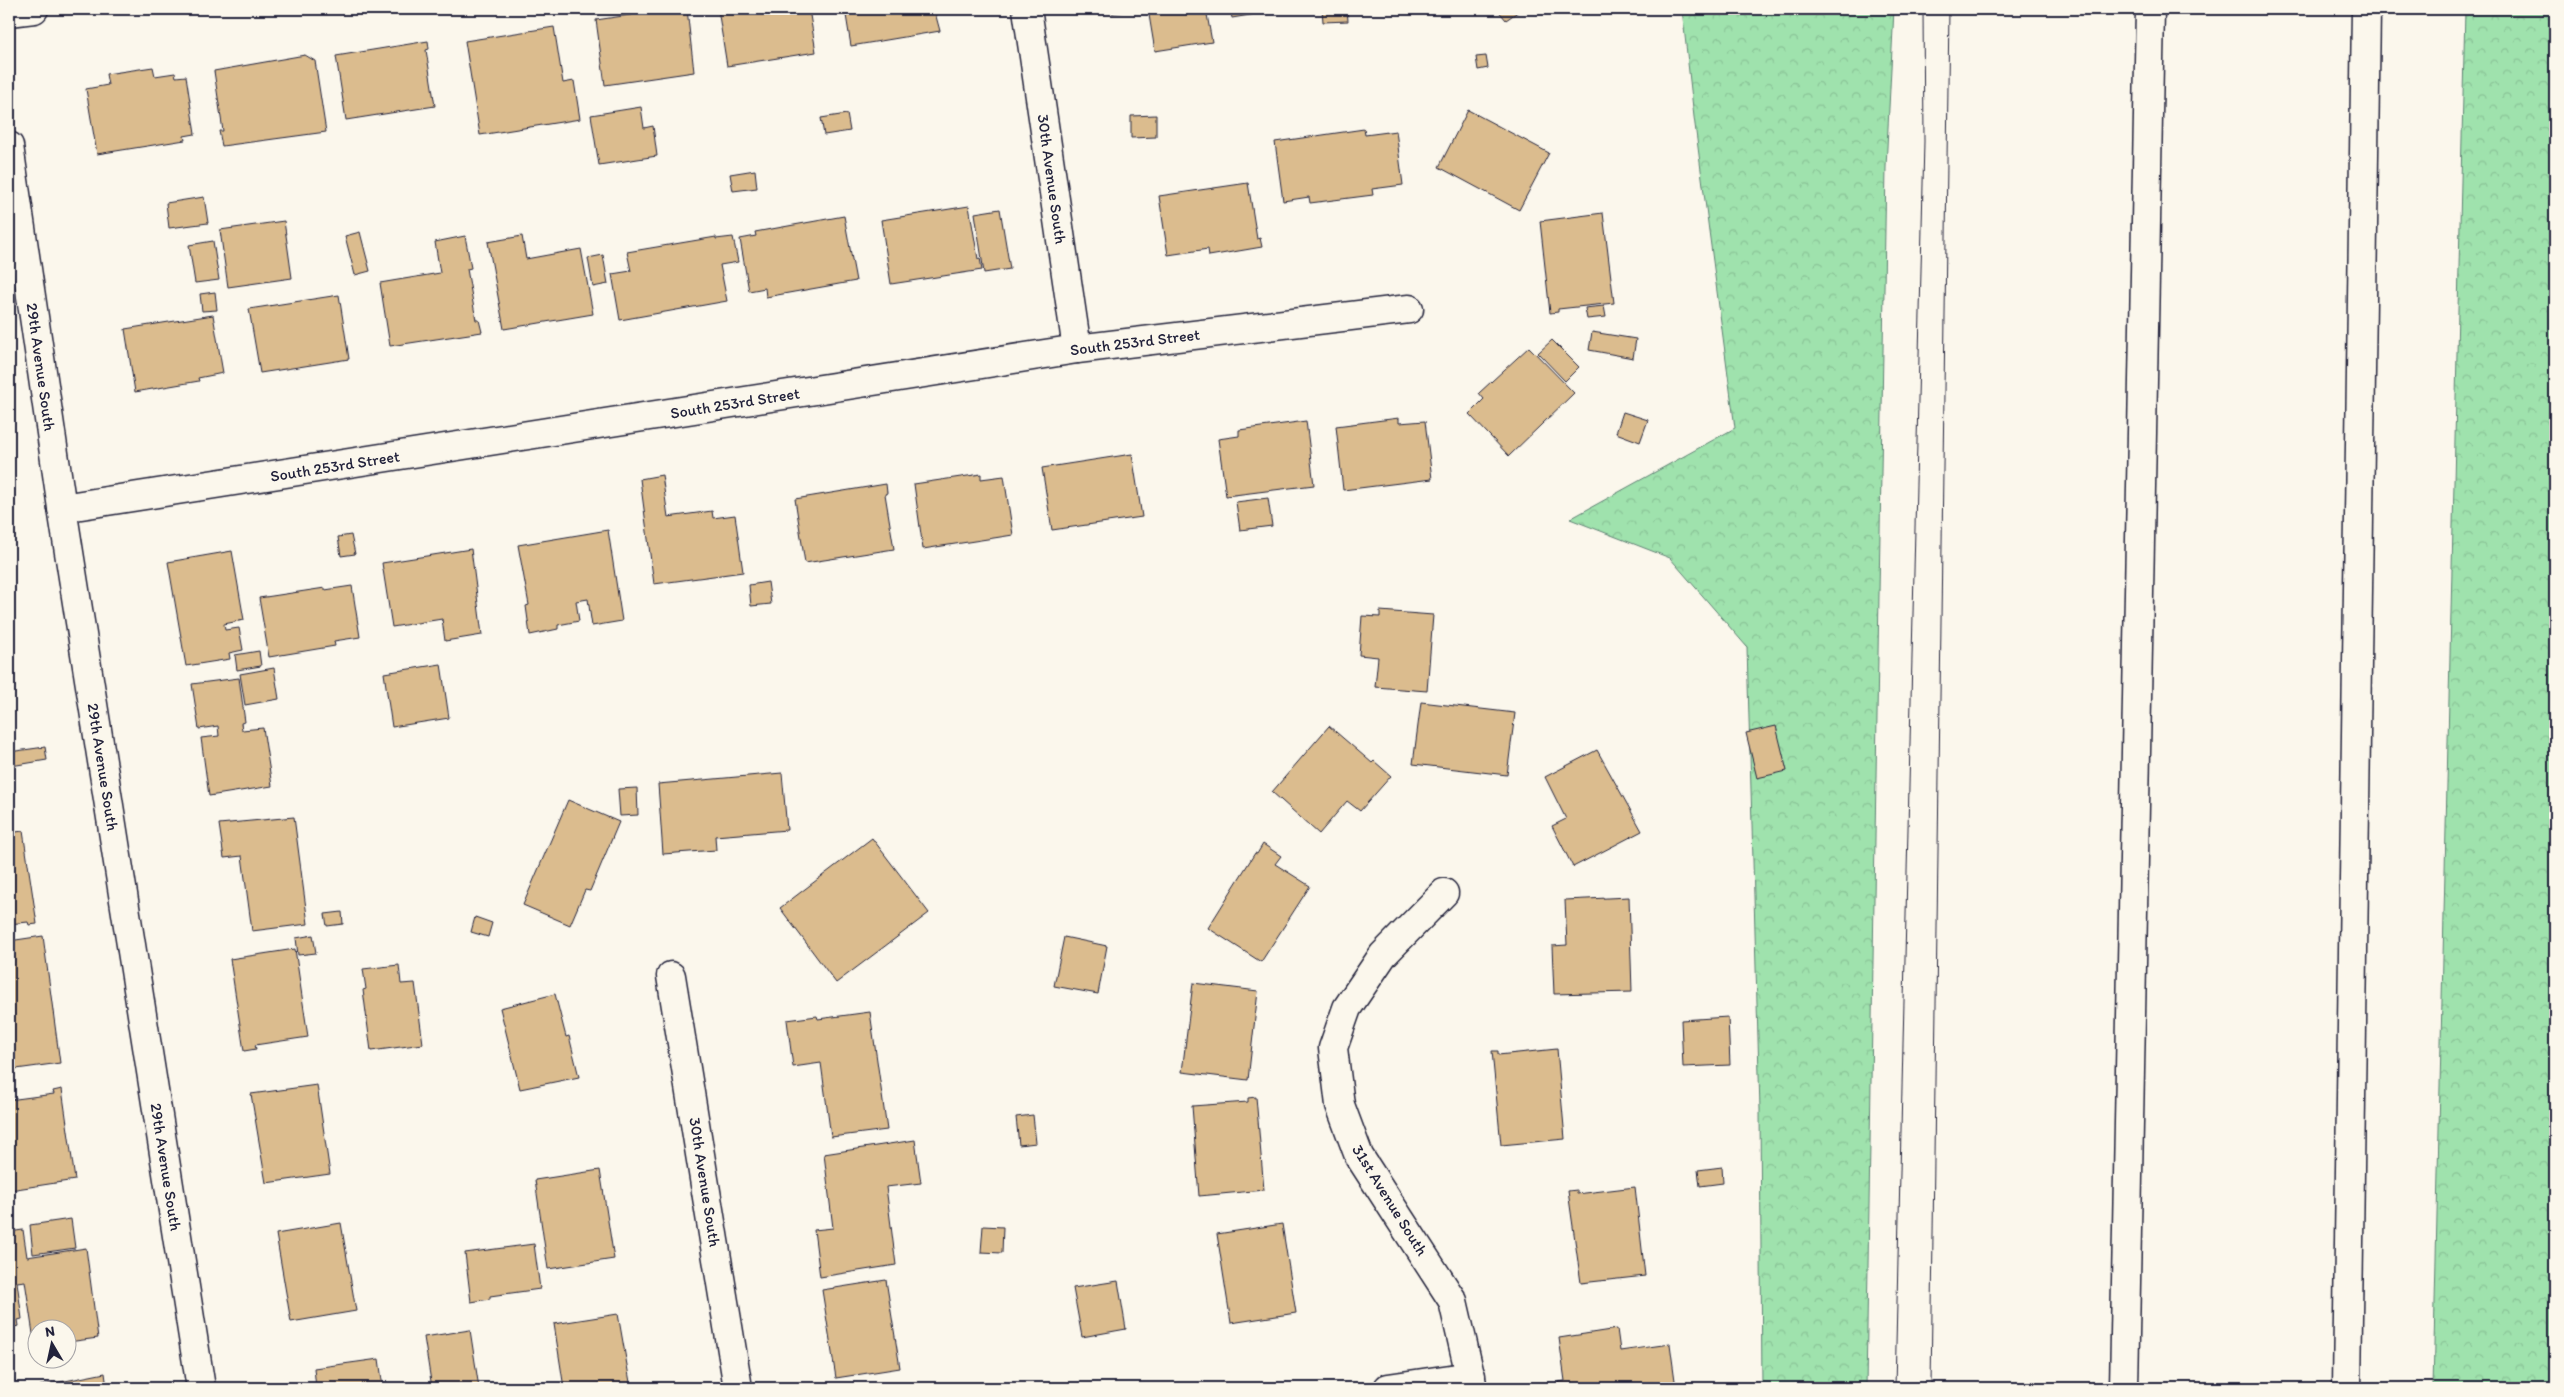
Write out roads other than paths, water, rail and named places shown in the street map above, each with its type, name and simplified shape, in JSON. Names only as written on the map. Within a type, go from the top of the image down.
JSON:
[{"type":"main road","points":[[9,12],[34,9]]},
{"type":"main road","name":"30th Avenue South","points":[[1027,9],[1077,349]]},
{"type":"main road","points":[[2124,1388],[2150,9]]},
{"type":"main road","points":[[2347,1388],[2366,9]]},
{"type":"main road","name":"29th Avenue South","points":[[9,146],[62,508],[201,1388]]},
{"type":"main road","name":"South 253rd Street","points":[[62,508],[1077,349],[1409,308]]},
{"type":"main road","name":"31st Avenue South","points":[[1444,893],[1382,955],[1347,1008],[1333,1048],[1340,1105],[1359,1156],[1453,1301],[1472,1382]]},
{"type":"main road","name":"30th Avenue South","points":[[671,976],[738,1388]]},
{"type":"main road","points":[[1388,1388],[1472,1382]]},
{"type":"tram line","points":[[1895,1388],[1924,141],[1923,9]]},
{"type":"tram line","points":[[1931,1388],[1949,9]]}]
